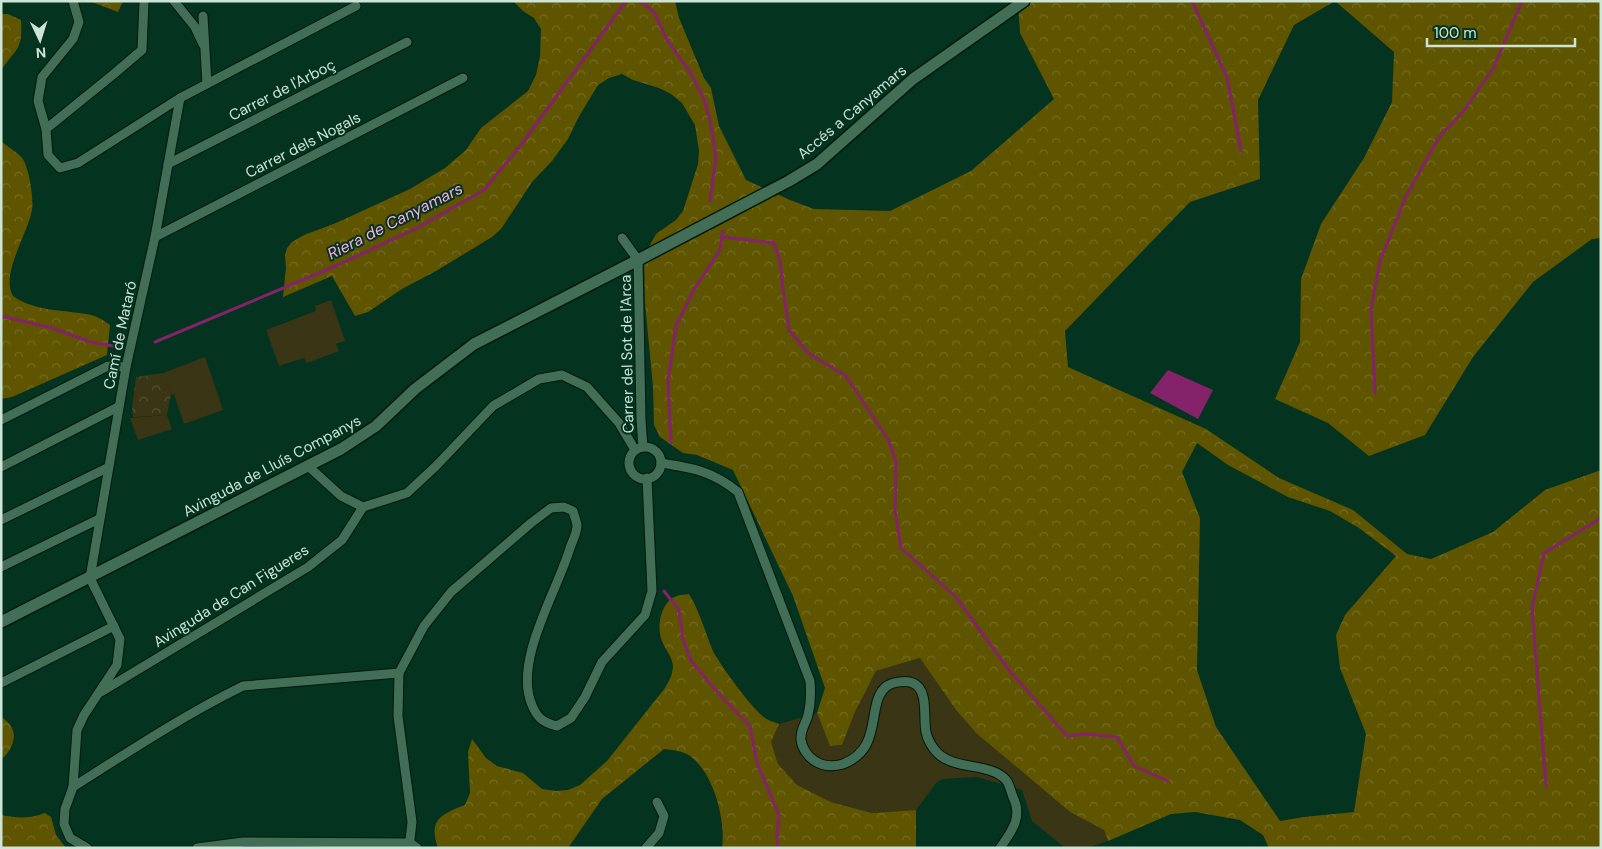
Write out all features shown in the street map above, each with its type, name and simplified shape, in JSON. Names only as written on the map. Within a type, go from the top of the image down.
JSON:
[{"type":"street","points":[[73,1],[79,22],[73,39],[42,77],[38,101],[46,129],[48,155],[60,168],[78,163],[180,98],[356,6]]},
{"type":"street","points":[[46,129],[142,50],[144,1]]},
{"type":"street","points":[[174,1],[195,27],[205,48]]},
{"type":"street","name":"Accés a Canyamars","points":[[638,260],[789,181],[817,164],[913,80],[1024,1]]},
{"type":"street","points":[[203,16],[207,84]]},
{"type":"street","name":"Carrer de l'Arboç","points":[[168,164],[408,42]]},
{"type":"street","name":"Carrer dels Nogals","points":[[155,238],[463,78]]},
{"type":"street","name":"Camí de Mataró","points":[[90,578],[118,407],[155,238],[180,98]]},
{"type":"street","points":[[622,238],[638,260]]},
{"type":"street","name":"Carrer del Sot de l'Arca","points":[[638,260],[641,420],[639,448]]},
{"type":"street","name":"Avinguda de Lluís Companys","points":[[1,622],[341,448],[376,426],[415,389],[474,344],[638,260]]},
{"type":"street","points":[[1,420],[108,366],[126,367]]},
{"type":"street","points":[[308,466],[341,496],[363,507],[407,494],[492,406],[539,379],[562,375],[587,387],[639,448],[653,449],[660,457],[661,463],[655,475],[647,478],[638,477],[630,470],[629,458],[639,448]]},
{"type":"street","points":[[1,467],[118,407]]},
{"type":"street","points":[[661,463],[705,472],[723,480],[738,492],[810,681],[811,697],[808,716],[801,729],[801,741],[804,750],[811,759],[821,766],[835,767],[855,759],[869,739],[880,694],[888,685],[902,682],[914,683],[922,692],[926,733],[934,748],[943,759],[992,772],[1006,780],[1017,805],[1015,828],[1000,848]]},
{"type":"street","points":[[1,520],[107,468]]},
{"type":"street","points":[[197,848],[243,842],[412,846],[412,822],[398,716],[399,673],[424,626],[451,592],[531,522],[551,508],[564,507],[573,511],[577,526],[565,566],[547,608],[529,660],[527,683],[529,698],[535,712],[544,723],[557,726],[571,718],[585,697],[602,662],[645,614],[652,591],[647,478]]},
{"type":"street","name":"Avinguda de Can Figueres","points":[[100,693],[308,568],[342,540],[363,507]]},
{"type":"street","points":[[1,567],[99,519]]},
{"type":"street","points":[[87,848],[70,838],[64,824],[65,809],[73,787],[77,730],[84,715],[117,665],[120,639],[90,578]]},
{"type":"street","points":[[1,683],[114,626]]},
{"type":"street","points":[[73,787],[166,729],[243,686],[399,673]]},
{"type":"street","points":[[646,848],[659,833],[664,816],[657,802]]},
{"type":"green space","points":[[89,1],[123,1],[118,12]]},
{"type":"green space","points":[[513,1],[675,1],[679,18],[704,78],[711,88],[719,126],[746,180],[814,209],[890,211],[971,171],[1054,99],[1020,33],[1018,1],[1335,1],[1294,25],[1258,100],[1260,179],[1190,202],[1065,331],[1068,367],[1206,429],[1279,478],[1353,510],[1407,554],[1431,559],[1493,532],[1545,490],[1601,470],[1601,848],[1269,848],[1263,835],[1240,820],[1195,812],[1171,814],[1108,841],[1104,830],[1070,812],[976,733],[956,710],[920,658],[876,671],[855,712],[842,745],[830,746],[817,713],[825,688],[793,596],[733,470],[697,455],[683,453],[660,437],[654,425],[653,387],[645,303],[644,256],[656,234],[676,220],[683,211],[698,164],[699,151],[695,125],[682,103],[671,94],[659,88],[633,80],[622,74],[609,78],[598,85],[568,139],[552,161],[532,182],[501,229],[492,237],[402,289],[368,312],[355,316],[332,276],[283,297],[286,268],[285,255],[287,248],[292,242],[410,189],[445,168],[466,150],[481,128],[528,91],[536,75],[540,56],[541,29],[534,18]],"holes":[[[1197,443],[1228,465],[1288,497],[1330,511],[1359,528],[1396,556],[1345,615],[1336,635],[1340,668],[1366,734],[1354,812],[1280,821],[1216,727],[1197,670],[1200,518],[1182,472]]]},
{"type":"green space","points":[[1335,1],[1601,1],[1601,238],[1592,239],[1533,282],[1473,357],[1425,435],[1369,456],[1328,423],[1275,399],[1300,342],[1301,279],[1321,224],[1364,158],[1392,102],[1394,52]]},
{"type":"green space","points":[[1,14],[8,14],[21,20],[21,37],[18,48],[1,70]]},
{"type":"green space","points":[[1,141],[17,153],[25,162],[32,198],[30,219],[12,266],[10,287],[13,296],[30,305],[93,315],[110,325],[107,355],[12,397],[1,399]]},
{"type":"green space","points":[[331,300],[345,341],[336,344],[339,351],[307,363],[304,358],[279,366],[266,330],[316,311],[315,306]]},
{"type":"green space","points":[[205,357],[223,410],[184,424],[174,394],[171,395],[163,373]]},
{"type":"green space","points":[[163,373],[171,395],[167,415],[133,417],[132,409],[136,377]]},
{"type":"green space","points":[[167,415],[172,429],[138,440],[130,418]]},
{"type":"green space","points":[[689,594],[713,651],[722,666],[745,697],[760,713],[767,719],[779,724],[771,742],[778,764],[797,785],[831,802],[872,813],[916,810],[916,848],[722,848],[723,837],[720,812],[712,785],[706,774],[687,754],[664,749],[602,799],[568,848],[438,848],[435,838],[436,824],[443,815],[465,805],[470,793],[468,752],[472,739],[486,758],[497,766],[523,773],[542,789],[568,790],[580,785],[607,761],[665,688],[669,680],[673,666],[660,635],[661,615],[667,603],[672,599],[679,595]]},
{"type":"green space","points":[[921,658],[956,710],[976,733],[1070,812],[1104,830],[1108,841],[1090,847],[1064,847],[1032,821],[1022,790],[977,777],[943,779],[937,782],[916,810],[872,813],[831,802],[797,785],[778,764],[771,742],[779,724],[817,713],[830,746],[842,745],[855,712],[876,671]]},
{"type":"green space","points":[[1,717],[11,727],[14,738],[10,749],[1,760]]},
{"type":"green space","points":[[45,813],[51,817],[56,835],[66,848],[1,848],[1,815],[23,817]]},
{"type":"shaded area","points":[[1168,370],[1213,390],[1198,419],[1150,393]]},
{"type":"waterway","name":"Riera de Canyamars","points":[[155,342],[338,265],[419,227],[484,190],[521,145],[626,1]]},
{"type":"waterway","points":[[640,1],[654,12],[667,40],[690,72],[704,99],[710,120],[716,157],[710,201]]},
{"type":"waterway","points":[[1192,1],[1227,77],[1241,151]]},
{"type":"waterway","points":[[1375,393],[1371,309],[1380,261],[1406,196],[1439,137],[1462,113],[1493,69],[1522,1]]},
{"type":"waterway","points":[[671,443],[668,381],[676,326],[695,288],[720,250],[723,231]]},
{"type":"waterway","points":[[722,237],[774,243],[780,261],[789,330],[808,353],[846,376],[889,441],[896,462],[895,510],[901,548],[956,597],[1008,669],[1067,736],[1085,734],[1117,737],[1134,766],[1168,781]]},
{"type":"waterway","name":"Riera de Canyamars","points":[[1,316],[52,328],[91,342],[118,347]]},
{"type":"waterway","points":[[1546,786],[1532,608],[1544,553],[1601,518]]},
{"type":"waterway","points":[[664,591],[679,610],[683,639],[691,661],[750,726],[757,763],[779,815],[778,848]]}]
